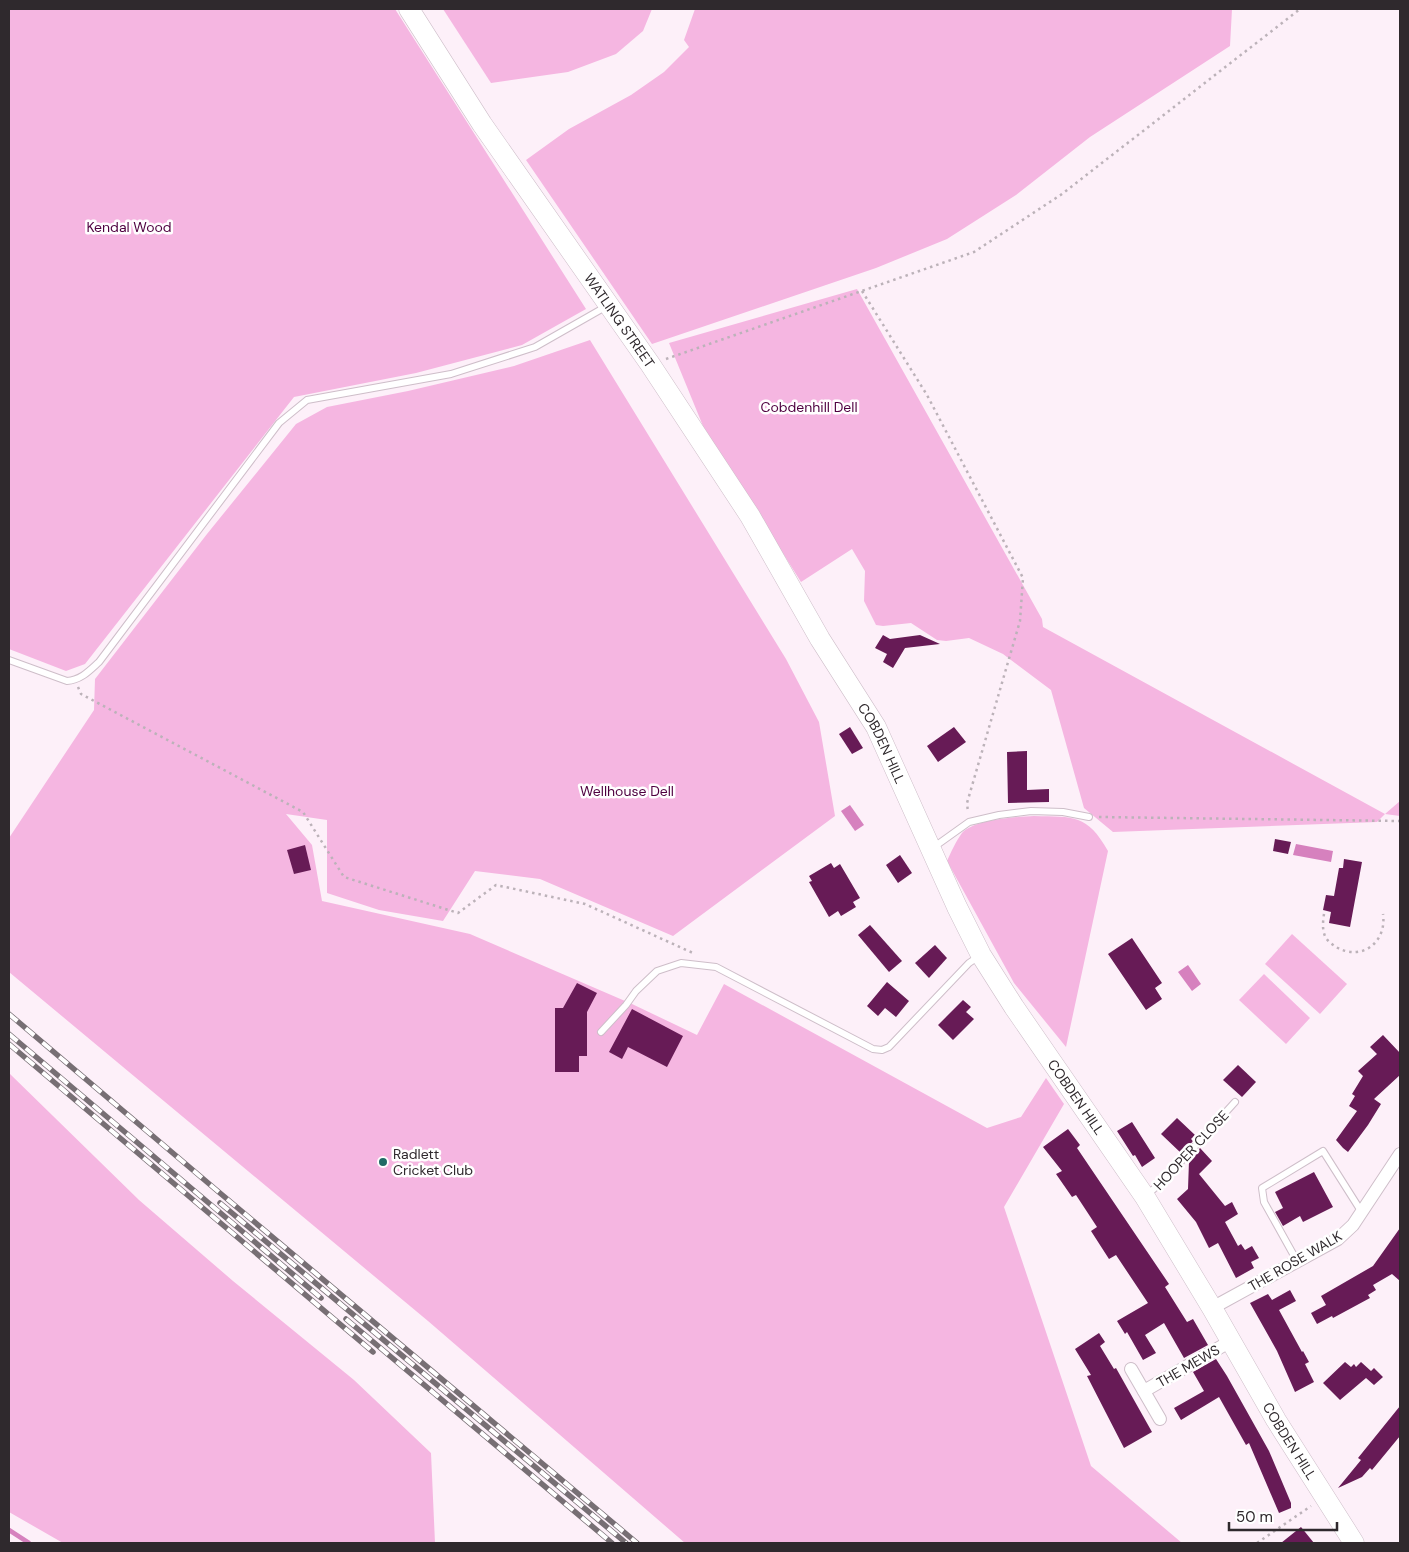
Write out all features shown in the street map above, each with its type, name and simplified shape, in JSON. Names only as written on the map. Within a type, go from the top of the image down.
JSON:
[{"type":"main road","name":"WATLING STREET","points":[[409,9],[482,124],[650,364],[750,516],[820,638]]},
{"type":"main road","name":"COBDEN HILL","points":[[820,638],[876,726],[957,907],[981,955],[1014,1007],[1145,1197],[1212,1308],[1276,1420],[1354,1543]]},
{"type":"street","name":"THE ROSE WALK","points":[[1212,1308],[1338,1239],[1353,1225],[1400,1154]]},
{"type":"street","name":"THE MEWS","points":[[1144,1392],[1231,1341]]},
{"type":"street","name":"THE MEWS","points":[[1131,1369],[1160,1418]]},
{"type":"lane","points":[[9,660],[67,681],[76,681],[99,662],[279,423],[307,400],[451,374],[535,347],[608,306]]},
{"type":"lane","points":[[932,848],[969,822],[999,815],[1031,811],[1063,812],[1089,817]]},
{"type":"lane","points":[[601,1032],[636,991],[657,971],[681,963],[716,967],[873,1049],[882,1050],[889,1047],[969,963],[981,955]]},
{"type":"lane","name":"HOOPER CLOSE","points":[[1145,1197],[1167,1177],[1235,1102]]},
{"type":"lane","points":[[1297,1261],[1264,1202],[1262,1188],[1323,1151],[1361,1211]]},
{"type":"path","points":[[650,364],[974,252],[1062,194],[1300,9]]},
{"type":"path","points":[[862,291],[927,395],[1023,578],[1020,620],[967,802],[969,822]]},
{"type":"path","points":[[76,681],[81,694],[303,812],[344,877],[458,913],[496,885],[585,904],[693,953]]},
{"type":"path","points":[[1089,817],[1400,821]]},
{"type":"path","points":[[1324,914],[1322,928],[1328,941],[1347,952],[1356,952],[1365,950],[1380,937],[1384,929],[1383,914]]},
{"type":"path","points":[[1257,1543],[1324,1497]]},
{"type":"green space","name":"Kendal Wood","points":[[9,9],[395,9],[586,309],[522,345],[416,373],[294,397],[85,664],[66,671],[9,649]]},
{"type":"green space","points":[[443,9],[652,9],[643,31],[616,54],[568,72],[491,83]]},
{"type":"green space","points":[[695,9],[1232,9],[1230,46],[1090,137],[1016,195],[947,239],[876,268],[652,344],[526,160],[569,129],[631,95],[664,72],[689,47],[684,40]]},
{"type":"green space","name":"Cobdenhill Dell","points":[[857,289],[1042,619],[1043,627],[1385,814],[1377,822],[1113,832],[1084,808],[1051,690],[1003,654],[969,638],[946,641],[937,640],[911,623],[876,625],[864,601],[865,571],[852,549],[801,582],[703,426],[669,343]]},
{"type":"green space","name":"Wellhouse Dell","points":[[590,340],[786,659],[819,722],[835,816],[673,936],[540,879],[475,871],[443,921],[379,910],[327,893],[327,820],[286,814],[312,845],[322,901],[470,934],[632,1004],[697,1035],[724,984],[987,1128],[1021,1117],[1046,1078],[1064,1104],[1004,1207],[1091,1466],[1182,1543],[685,1543],[428,1321],[9,972],[9,838],[94,710],[95,679],[207,534],[296,424],[327,407],[408,391],[514,366]]},
{"type":"green space","points":[[1400,801],[1400,816],[1385,814]]},
{"type":"green space","points":[[1034,816],[1078,820],[1093,830],[1108,851],[1066,1047],[1014,983],[947,861],[960,836],[968,828],[996,820]]},
{"type":"green space","points":[[1292,934],[1347,984],[1320,1014],[1265,964]]},
{"type":"green space","points":[[1264,974],[1310,1018],[1286,1044],[1239,1000]]},
{"type":"green space","points":[[9,1073],[139,1200],[233,1281],[354,1380],[431,1453],[435,1543],[63,1543],[9,1512]]},
{"type":"shaded area","points":[[850,805],[864,825],[855,831],[841,811]]},
{"type":"shaded area","points":[[1296,844],[1333,851],[1331,862],[1293,855]]},
{"type":"shaded area","points":[[1188,965],[1201,984],[1192,991],[1178,972]]},
{"type":"building","points":[[883,635],[890,639],[920,635],[940,644],[905,648],[893,668],[883,662],[887,654],[875,648]]},
{"type":"building","points":[[850,727],[863,748],[852,754],[839,734]]},
{"type":"building","points":[[954,727],[966,742],[938,762],[927,746]]},
{"type":"building","points":[[1027,751],[1027,790],[1049,789],[1049,802],[1008,803],[1007,752]]},
{"type":"building","points":[[1275,839],[1291,842],[1288,854],[1273,851]]},
{"type":"building","points":[[305,845],[311,870],[294,874],[287,850]]},
{"type":"building","points":[[900,855],[912,873],[898,883],[886,865]]},
{"type":"building","points":[[1344,859],[1362,862],[1350,927],[1329,923],[1331,912],[1323,910],[1326,895],[1334,896],[1339,868],[1343,868]]},
{"type":"building","points":[[831,863],[834,868],[840,864],[860,898],[853,902],[856,907],[841,916],[838,911],[829,917],[809,882],[812,881],[809,876]]},
{"type":"building","points":[[870,925],[902,961],[889,972],[858,935]]},
{"type":"building","points":[[1132,938],[1162,983],[1155,988],[1162,999],[1146,1010],[1108,954]]},
{"type":"building","points":[[935,945],[947,958],[929,978],[915,963]]},
{"type":"building","points":[[887,982],[909,1001],[896,1017],[885,1008],[878,1016],[867,1006]]},
{"type":"building","points":[[577,983],[597,993],[587,1012],[587,1056],[579,1056],[579,1072],[555,1072],[555,1008],[563,1008]]},
{"type":"building","points":[[963,1000],[971,1007],[966,1012],[974,1019],[953,1040],[938,1025]]},
{"type":"building","points":[[632,1009],[683,1036],[667,1067],[628,1047],[622,1059],[609,1052]]},
{"type":"building","points":[[1383,1035],[1400,1053],[1400,1075],[1374,1099],[1381,1104],[1348,1152],[1336,1140],[1357,1111],[1349,1106],[1355,1096],[1352,1094],[1363,1076],[1358,1071],[1377,1054],[1370,1047]]},
{"type":"building","points":[[1238,1065],[1256,1082],[1242,1097],[1223,1080]]},
{"type":"building","points":[[1177,1118],[1195,1135],[1191,1139],[1193,1141],[1182,1154],[1161,1134]]},
{"type":"building","points":[[1132,1122],[1155,1158],[1142,1167],[1117,1131]]},
{"type":"building","points":[[1068,1129],[1080,1145],[1077,1148],[1169,1284],[1165,1287],[1187,1322],[1193,1319],[1208,1345],[1184,1358],[1164,1323],[1145,1335],[1156,1353],[1143,1360],[1127,1332],[1125,1334],[1117,1321],[1148,1303],[1116,1255],[1109,1259],[1091,1231],[1097,1227],[1076,1195],[1072,1197],[1056,1174],[1062,1171],[1043,1147]]},
{"type":"building","points":[[1200,1148],[1212,1161],[1199,1174],[1225,1206],[1232,1202],[1238,1214],[1225,1222],[1238,1246],[1241,1244],[1245,1250],[1252,1246],[1259,1258],[1251,1262],[1254,1268],[1236,1278],[1218,1243],[1209,1248],[1196,1222],[1177,1199],[1188,1189],[1189,1161]]},
{"type":"building","points":[[1314,1172],[1333,1207],[1303,1222],[1300,1216],[1283,1226],[1275,1212],[1283,1208],[1275,1192]]},
{"type":"building","points":[[1400,1228],[1400,1281],[1392,1274],[1373,1285],[1376,1290],[1368,1295],[1370,1298],[1333,1318],[1332,1316],[1317,1324],[1311,1313],[1326,1305],[1321,1296],[1373,1266]]},
{"type":"building","points":[[1290,1290],[1296,1301],[1279,1310],[1309,1362],[1305,1364],[1314,1382],[1295,1392],[1277,1351],[1250,1303],[1268,1294],[1272,1300]]},
{"type":"building","points":[[1099,1333],[1105,1342],[1100,1346],[1114,1369],[1116,1368],[1152,1432],[1124,1448],[1087,1376],[1091,1375],[1075,1349]]},
{"type":"building","points":[[1216,1359],[1269,1451],[1291,1503],[1291,1508],[1279,1513],[1249,1443],[1246,1445],[1219,1397],[1181,1420],[1174,1408],[1204,1391],[1193,1372]]},
{"type":"building","points":[[1345,1362],[1351,1367],[1354,1364],[1356,1367],[1361,1362],[1371,1371],[1374,1368],[1383,1377],[1374,1385],[1366,1378],[1340,1400],[1323,1383]]},
{"type":"building","points":[[1400,1406],[1400,1436],[1372,1470],[1370,1468],[1362,1477],[1338,1488],[1361,1460],[1358,1458]]},
{"type":"building","points":[[1301,1527],[1314,1543],[1281,1543]]},
{"type":"waterway","points":[[9,1530],[29,1543]]},
{"type":"railway","points":[[9,1014],[637,1543]]},
{"type":"railway","points":[[9,1034],[321,1298]]},
{"type":"railway","points":[[9,1044],[373,1352]]},
{"type":"railway","points":[[220,1203],[626,1543]]},
{"type":"railway","points":[[346,1319],[612,1543]]},
{"type":"place","name":"Radlett Cricket Club","points":[[383,1162]]}]
